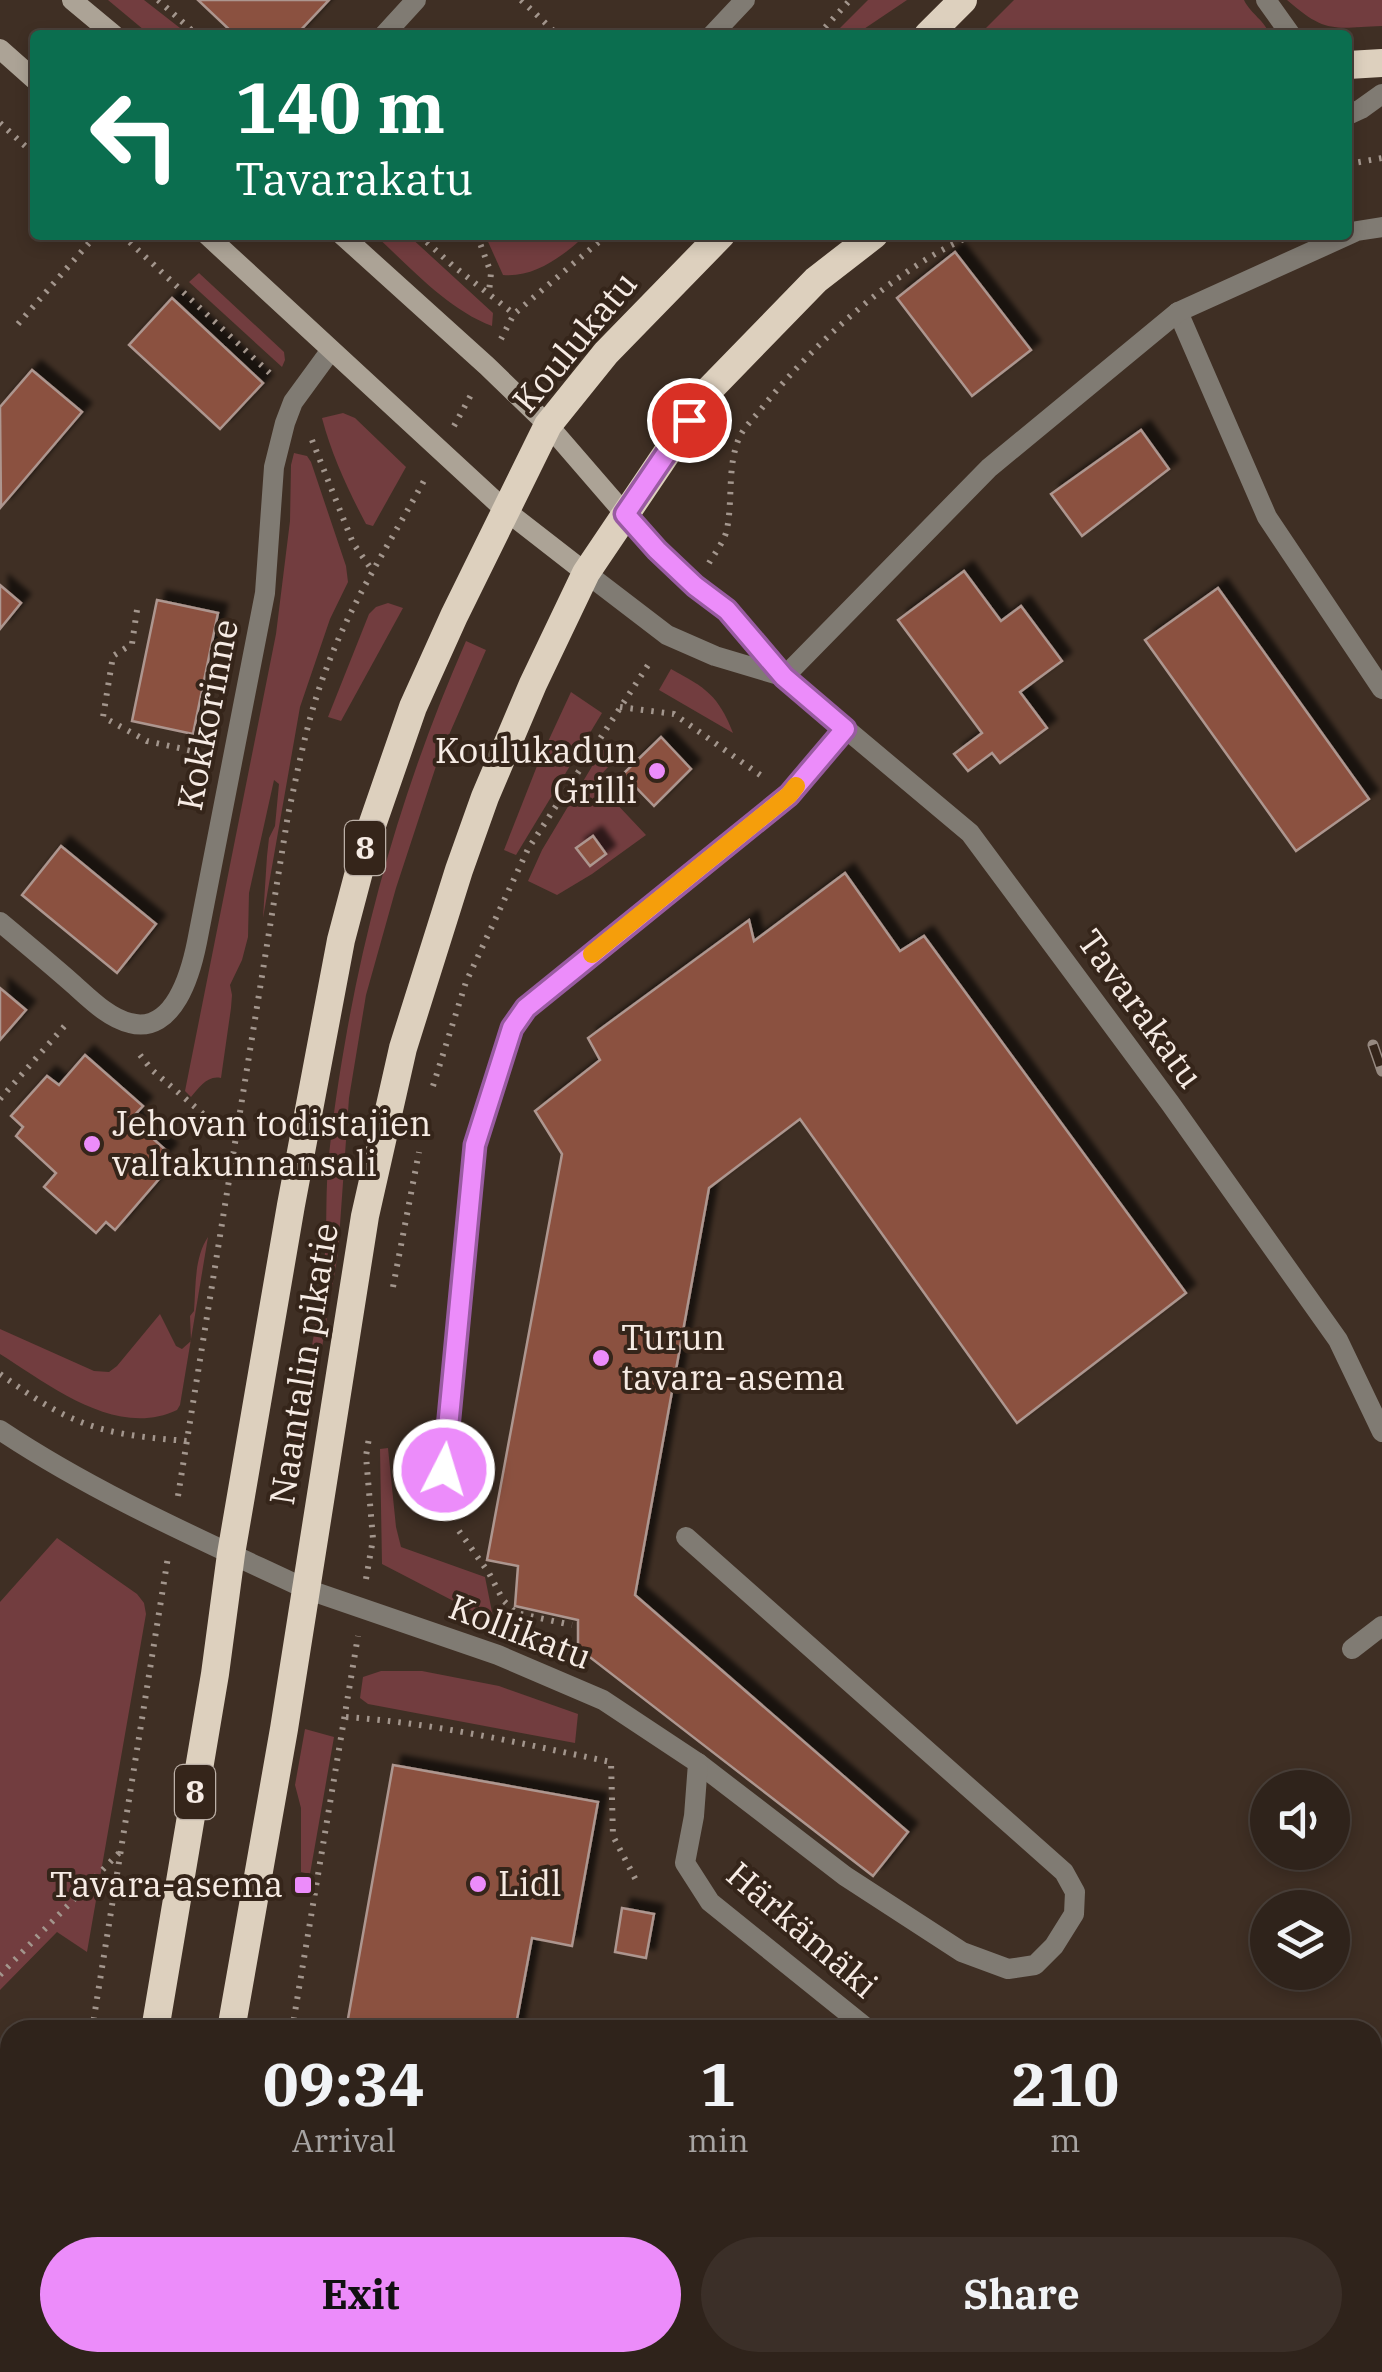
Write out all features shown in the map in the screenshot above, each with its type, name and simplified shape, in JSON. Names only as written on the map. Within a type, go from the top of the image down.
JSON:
[{"type":"highway","points":[[933,30],[963,0]]},
{"type":"highway","points":[[1352,65],[1382,63]]},
{"type":"highway","name":"Koulukatu","points":[[504,510],[548,426],[606,353],[717,240]]},
{"type":"highway","name":"8","points":[[625,514],[710,388],[816,280],[868,240]]},
{"type":"highway","name":"Naantalin pikatie","points":[[157,2020],[298,1167],[341,940],[369,834],[414,707],[504,510]]},
{"type":"highway","name":"Naantalin pikatie","points":[[233,2020],[365,1216],[404,1048],[485,797],[586,573],[625,514]]},
{"type":"main road","points":[[72,0],[108,30]]},
{"type":"main road","points":[[0,48],[30,75]]},
{"type":"main road","points":[[211,240],[504,510],[586,573]]},
{"type":"main road","points":[[347,240],[548,426],[625,514]]},
{"type":"street","points":[[389,30],[416,0]]},
{"type":"street","points":[[717,30],[745,0]]},
{"type":"street","points":[[1266,0],[1287,30]]},
{"type":"street","points":[[1352,113],[1382,94]]},
{"type":"street","points":[[1352,233],[1382,227]]},
{"type":"street","points":[[784,677],[989,468],[1178,312],[1337,240]]},
{"type":"street","points":[[1178,312],[1267,517],[1382,689]]},
{"type":"street","name":"Kokkorinne","points":[[90,998],[131,1024],[145,1024],[179,999],[191,972],[265,593],[277,452],[293,402],[331,350]]},
{"type":"street","name":"Tavarakatu","points":[[625,514],[695,586],[727,610],[784,677],[970,833],[1170,1103],[1338,1340],[1382,1432]]},
{"type":"street","name":"Tavarakatu","points":[[586,573],[667,635],[716,656],[784,677]]},
{"type":"street","points":[[441,1506],[475,1145],[512,1028],[526,1008],[789,795],[845,729]]},
{"type":"street","points":[[0,922],[90,998]]},
{"type":"street","name":"Kollikatu","points":[[0,1430],[80,1480],[306,1590],[498,1655],[603,1700],[698,1762],[845,1876],[962,1952],[1008,1969],[1035,1964],[1054,1946],[1074,1914],[1075,1892],[1064,1872],[686,1538]]},
{"type":"street","points":[[1352,1648],[1382,1626]]},
{"type":"street","name":"Härkämäki","points":[[698,1762],[685,1864],[710,1902],[857,2020]]},
{"type":"path","points":[[158,0],[192,30]]},
{"type":"path","points":[[521,0],[553,30]]},
{"type":"path","points":[[823,30],[850,0]]},
{"type":"path","points":[[0,123],[30,150]]},
{"type":"path","points":[[1352,163],[1382,158]]},
{"type":"path","points":[[18,324],[92,240]]},
{"type":"path","points":[[425,240],[514,314]]},
{"type":"path","points":[[479,240],[490,273],[488,294]]},
{"type":"path","points":[[0,1374],[78,1422],[144,1437],[187,1441],[282,853],[311,714],[327,665],[372,570],[514,314],[601,240]]},
{"type":"path","points":[[715,554],[727,532],[734,455],[740,435],[807,357],[921,261],[964,240]]},
{"type":"path","points":[[137,610],[132,644],[114,656],[104,717],[148,741],[233,760]]},
{"type":"path","points":[[620,707],[674,714],[789,795]]},
{"type":"path","points":[[0,1099],[90,998]]},
{"type":"path","points":[[152,1070],[216,1125]]},
{"type":"path","points":[[441,1506],[489,1573],[502,1600],[516,1613],[572,1625]]},
{"type":"path","points":[[94,2020],[162,1598]]},
{"type":"path","points":[[294,2020],[346,1716],[474,1734],[611,1762],[613,1836],[638,1884]]},
{"type":"path","points":[[0,1975],[120,1852]]},
{"type":"shaded area","points":[[108,0],[144,0],[183,30],[144,30]]},
{"type":"shaded area","points":[[868,0],[907,0],[862,30],[839,29]]},
{"type":"shaded area","points":[[1014,0],[1244,0],[1267,30],[984,30]]},
{"type":"shaded area","points":[[1287,0],[1382,0],[1382,26],[1321,24]]},
{"type":"shaded area","points":[[380,240],[413,240],[493,313],[492,326],[444,298]]},
{"type":"shaded area","points":[[487,240],[580,240],[538,269],[503,275]]},
{"type":"shaded area","points":[[199,273],[284,352],[282,367],[189,282]]},
{"type":"shaded area","points":[[343,413],[355,418],[406,467],[373,526],[366,524],[347,486],[322,418]]},
{"type":"shaded area","points":[[294,453],[307,456],[311,462],[348,582],[330,619],[300,707],[263,918],[269,838],[275,826],[279,784],[274,780],[249,893],[248,937],[230,985],[231,1008],[221,1078],[207,1080],[191,1097],[185,1091],[276,634]]},
{"type":"shaded area","points":[[388,603],[403,608],[341,721],[328,717],[369,614]]},
{"type":"shaded area","points":[[466,641],[486,650],[438,760],[366,995],[349,1098],[338,1253],[306,1442],[300,1463],[290,1478],[287,1474],[320,1298],[332,1133],[357,981],[395,833]]},
{"type":"shaded area","points":[[671,669],[709,694],[733,733],[659,690]]},
{"type":"shaded area","points":[[571,692],[602,713],[516,855],[504,850]]},
{"type":"shaded area","points":[[612,741],[623,751],[595,781],[646,835],[557,895],[528,881],[542,850],[606,743]]},
{"type":"shaded area","points":[[208,1237],[191,1339],[190,1316],[194,1311],[198,1263]]},
{"type":"shaded area","points":[[160,1314],[176,1346],[182,1349],[191,1341],[180,1405],[177,1410],[154,1417],[131,1418],[84,1405],[0,1354],[0,1329],[94,1371],[109,1372]]},
{"type":"shaded area","points":[[388,1448],[401,1547],[485,1577],[494,1622],[382,1564],[380,1449]]},
{"type":"shaded area","points":[[57,1538],[137,1594],[146,1614],[87,1952],[57,1932],[0,1990],[0,1602]]},
{"type":"shaded area","points":[[381,1671],[422,1671],[499,1686],[578,1714],[575,1743],[368,1704],[360,1698],[363,1677]]},
{"type":"shaded area","points":[[305,1729],[334,1737],[310,1874],[301,1872],[301,1808],[295,1785]]},
{"type":"building","points":[[198,0],[329,0],[301,30],[230,30]]},
{"type":"building","points":[[955,252],[1031,350],[972,396],[897,298]]},
{"type":"building","points":[[172,298],[263,383],[220,429],[129,345]]},
{"type":"building","points":[[32,370],[82,412],[1,507],[0,407]]},
{"type":"building","points":[[1141,430],[1169,469],[1082,536],[1051,494]]},
{"type":"building","points":[[964,571],[1001,621],[1021,606],[1062,661],[1020,692],[1047,728],[1000,763],[992,753],[968,771],[954,754],[982,733],[898,620]]},
{"type":"building","points":[[0,585],[21,603],[0,629]]},
{"type":"building","points":[[1218,588],[1369,799],[1296,851],[1145,640]]},
{"type":"building","points":[[157,600],[218,613],[193,734],[132,721]]},
{"type":"building","name":"Koulukadun Grilli","points":[[661,737],[691,769],[654,806],[623,774]]},
{"type":"building","points":[[593,836],[606,854],[590,866],[576,848]]},
{"type":"building","points":[[61,846],[156,924],[117,973],[22,895]]},
{"type":"building","name":"Turun tavara-asema","points":[[845,873],[900,951],[924,936],[1186,1293],[1017,1423],[800,1119],[709,1188],[635,1595],[908,1832],[873,1876],[578,1648],[578,1620],[515,1606],[518,1566],[487,1560],[562,1154],[535,1111],[600,1060],[588,1038],[749,920],[754,941]]},
{"type":"building","points":[[0,988],[26,1010],[0,1040]]},
{"type":"building","name":"Jehovan todistajien valtakunnansali","points":[[85,1055],[143,1106],[131,1119],[168,1152],[157,1164],[165,1172],[115,1230],[106,1222],[96,1233],[44,1187],[56,1173],[16,1136],[23,1127],[11,1116],[47,1076],[59,1085]]},
{"type":"building","name":"Lidl","points":[[393,1765],[598,1802],[572,1946],[532,1938],[517,2020],[348,2020]]},
{"type":"building","points":[[622,1908],[654,1914],[646,1958],[615,1952]]},
{"type":"railway","points":[[1373,1045],[1382,1071]]},
{"type":"slow traffic","points":[[592,954],[796,786]]},
{"type":"place","name":"Koulukadun Grilli","points":[[657,771]]},
{"type":"place","name":"Jehovan todistajien valtakunnansali","points":[[92,1144]]},
{"type":"place","name":"Turun tavara-asema","points":[[601,1358]]},
{"type":"place","name":"Lidl","points":[[478,1884]]},
{"type":"place","name":"Tavara-asema","points":[[303,1885]]},
{"type":"route","points":[[444,1470],[475,1145],[512,1028],[526,1008],[789,795],[845,729],[784,677],[727,610],[695,586],[625,514],[689,420]]}]
